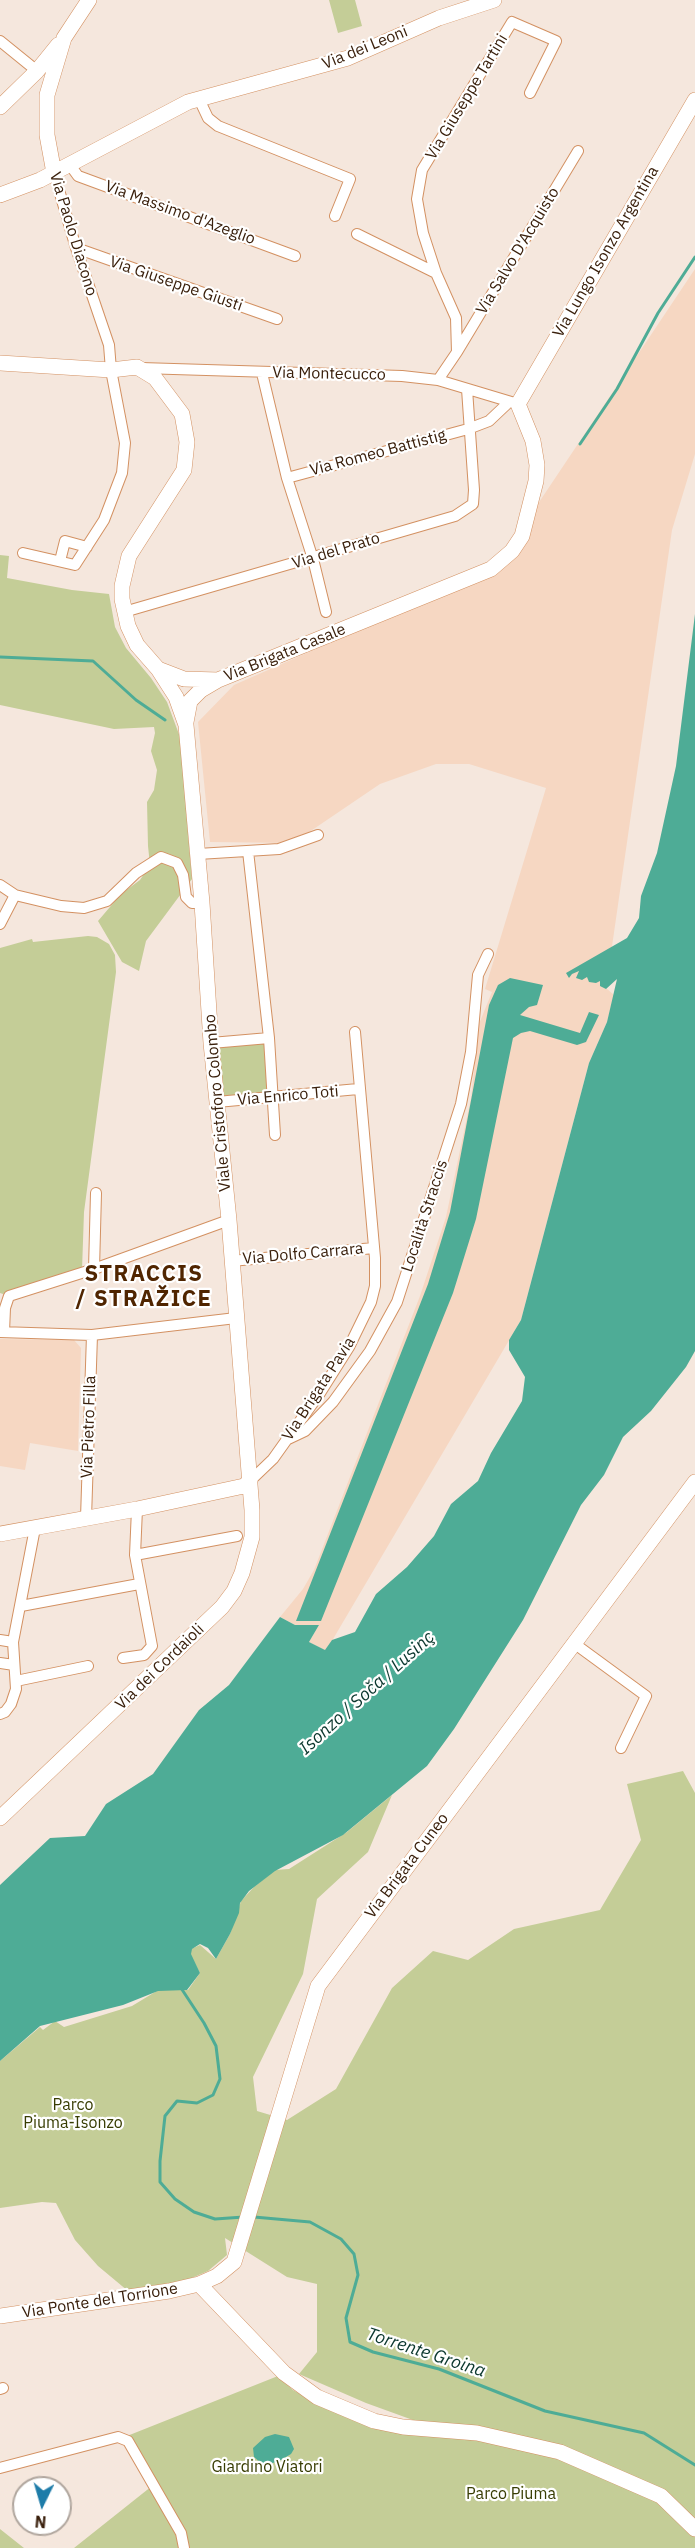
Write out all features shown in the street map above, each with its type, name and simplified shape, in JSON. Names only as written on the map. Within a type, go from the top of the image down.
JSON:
[{"type":"street","name":"Via Paolo Diacono","points":[[60,561],[75,565],[104,520],[123,473],[125,442],[111,370],[109,345],[76,248],[54,173],[47,135],[47,95],[64,38],[89,0]]},
{"type":"street","name":"Via dei Leoni","points":[[0,195],[54,173],[188,102],[348,58],[439,18],[494,0]]},
{"type":"street","name":"Via Giuseppe Tartini","points":[[436,273],[423,233],[417,199],[422,170],[512,22],[556,41],[530,93]]},
{"type":"street","points":[[0,107],[37,71],[64,38]]},
{"type":"street","points":[[0,41],[37,71]]},
{"type":"street","points":[[26,82],[42,88],[47,95]]},
{"type":"street","points":[[199,99],[208,118],[218,126],[350,179],[335,216]]},
{"type":"street","name":"Via Lungo Isonzo Argentina","points":[[513,404],[695,100]]},
{"type":"street","name":"Via Salvo D'Acquisto","points":[[438,380],[579,151]]},
{"type":"street","name":"Via Massimo d'Azeglio","points":[[70,165],[78,176],[295,256]]},
{"type":"street","points":[[357,234],[436,273],[456,318],[457,352]]},
{"type":"street","name":"Via Giuseppe Giusti","points":[[76,248],[277,319]]},
{"type":"street","points":[[0,363],[111,370],[137,368]]},
{"type":"street","name":"Via Montecucco","points":[[137,368],[402,376],[438,380],[513,404]]},
{"type":"street","name":"Via Brigata Casale","points":[[137,368],[155,378],[182,414],[187,442],[184,470],[129,556],[122,586],[124,612],[137,645],[158,669],[184,679],[218,680],[501,563],[522,536],[536,481],[537,465],[533,441],[513,404]]},
{"type":"street","points":[[262,373],[287,478],[313,559],[326,612]]},
{"type":"street","name":"Via Romeo Battistig","points":[[467,389],[468,429]]},
{"type":"street","name":"Via Romeo Battistig","points":[[287,478],[468,429],[489,421],[513,404]]},
{"type":"street","name":"Via del Prato","points":[[124,612],[313,559],[454,516],[473,504],[474,490],[468,429]]},
{"type":"street","points":[[23,553],[60,561],[65,541],[87,547]]},
{"type":"street","name":"Viale Cristoforo Colombo","points":[[158,669],[176,697],[186,725],[250,1481]]},
{"type":"street","name":"Viale Cristoforo Colombo","points":[[186,725],[190,701],[201,690],[218,680]]},
{"type":"street","points":[[198,854],[279,849],[318,835]]},
{"type":"street","points":[[248,851],[269,1038],[275,1135]]},
{"type":"street","points":[[0,885],[15,895],[61,906],[84,908],[107,901],[136,873],[161,857],[177,863],[183,875],[186,897],[192,903],[202,903]]},
{"type":"street","points":[[0,924],[15,895]]},
{"type":"street","name":"Località Straccis","points":[[286,1440],[305,1431],[333,1402],[370,1351],[397,1302],[461,1104],[471,1052],[478,975],[488,954]]},
{"type":"street","name":"Via Brigata Pavia","points":[[0,1534],[137,1509],[244,1486],[273,1459],[349,1347],[371,1302],[376,1272],[358,1089],[355,1032]]},
{"type":"street","points":[[212,1043],[269,1038]]},
{"type":"street","name":"Via Enrico Toti","points":[[217,1102],[358,1089]]},
{"type":"street","points":[[94,1269],[96,1193]]},
{"type":"street","points":[[229,1220],[94,1269],[9,1296],[4,1308],[2,1332],[92,1335],[236,1318]]},
{"type":"street","name":"Via Dolfo Carrara","points":[[231,1261],[374,1248]]},
{"type":"street","name":"Via Pietro Filla","points":[[86,1518],[92,1335]]},
{"type":"street","name":"Via dei Cordaioli","points":[[0,1818],[222,1607],[234,1591],[248,1556],[253,1524],[250,1481]]},
{"type":"street","name":"Via Brigata Cuneo","points":[[199,2284],[217,2276],[234,2262],[318,1986],[695,1482]]},
{"type":"street","points":[[123,1658],[144,1655],[152,1646],[135,1555],[137,1509]]},
{"type":"street","points":[[0,1714],[12,1704],[16,1681],[13,1642],[35,1528]]},
{"type":"street","points":[[135,1555],[237,1536]]},
{"type":"street","points":[[21,1606],[139,1584]]},
{"type":"street","points":[[0,1640],[13,1642]]},
{"type":"street","points":[[575,1644],[646,1696],[621,1748]]},
{"type":"street","points":[[0,1663],[14,1665]]},
{"type":"street","points":[[16,1681],[88,1666]]},
{"type":"street","points":[[199,2284],[284,2373],[317,2397],[374,2421],[477,2433],[560,2452],[661,2496],[695,2529]]},
{"type":"street","name":"Via Ponte del Torrione","points":[[0,2316],[169,2291],[199,2284]]},
{"type":"street","points":[[0,2468],[118,2437],[128,2441],[181,2533],[184,2548]]},
{"type":"shaded area","points":[[695,269],[695,454],[672,530],[606,988],[614,995],[607,1022],[589,1063],[521,1320],[326,1651],[309,1642],[319,1625],[295,1625],[280,1617],[303,1589],[314,1570],[420,1296],[446,1217],[471,1098],[479,1024],[492,992],[485,989],[546,788],[469,764],[436,764],[380,784],[293,843],[210,842],[198,722],[234,685],[493,571]]},
{"type":"shaded area","points":[[0,1339],[74,1340],[81,1348],[78,1451],[30,1443],[25,1470],[0,1466]]},
{"type":"green space","points":[[329,0],[355,0],[362,26],[338,33]]},
{"type":"green space","points":[[0,555],[9,556],[7,578],[109,594],[115,627],[126,648],[167,702],[180,737],[192,879],[146,941],[139,971],[122,962],[98,921],[121,894],[140,880],[150,865],[147,802],[154,790],[157,770],[151,751],[154,727],[114,729],[0,705]]},
{"type":"green space","points":[[97,937],[109,944],[115,955],[116,972],[84,1212],[82,1270],[3,1294],[0,1293],[0,948],[32,939],[33,942]]},
{"type":"green space","points":[[269,1038],[273,1097],[217,1102],[211,1043]]},
{"type":"green space","points":[[683,1771],[695,1793],[695,2548],[186,2548],[127,2436],[278,2376],[293,2390],[317,2403],[446,2432],[366,2403],[299,2374],[317,2352],[317,2284],[287,2277],[225,2238],[227,2255],[208,2271],[180,2283],[128,2291],[98,2266],[75,2240],[56,2203],[42,2202],[0,2208],[0,2061],[40,2027],[43,2030],[55,2021],[64,2027],[132,2006],[160,1989],[188,1990],[200,1973],[190,1954],[191,1949],[200,1945],[216,1959],[230,1934],[241,1901],[254,1887],[275,1870],[289,1869],[347,1832],[392,1795],[368,1852],[317,1899],[303,1974],[253,2077],[257,2111],[287,2120],[336,2089],[392,1988],[433,1951],[468,1960],[514,1929],[600,1910],[641,1840],[627,1784]]},
{"type":"green space","points":[[152,2486],[184,2548],[74,2548]]},
{"type":"green space","points":[[0,2529],[24,2548],[0,2548]]},
{"type":"water","name":"Isonzo / Soča / Lusinç","points":[[695,614],[695,1351],[686,1367],[651,1411],[623,1437],[604,1475],[581,1505],[523,1620],[454,1729],[427,1766],[343,1835],[275,1871],[249,1891],[240,1903],[239,1913],[230,1934],[216,1959],[208,1948],[200,1944],[192,1949],[191,1954],[200,1973],[187,1990],[158,1991],[123,2005],[40,2026],[0,2061],[0,1885],[50,1838],[85,1836],[106,1804],[153,1774],[199,1710],[229,1685],[280,1617],[295,1625],[319,1625],[309,1642],[325,1650],[332,1640],[355,1632],[376,1594],[407,1567],[434,1536],[451,1504],[478,1481],[491,1453],[522,1401],[525,1377],[509,1350],[509,1340],[521,1320],[589,1063],[607,1022],[617,979],[606,989],[600,986],[600,981],[596,983],[589,982],[587,977],[582,980],[576,978],[579,971],[569,978],[566,973],[627,938],[639,918],[641,896],[657,853],[676,766]]},
{"type":"water","points":[[510,978],[543,985],[537,1005],[529,1007],[520,1015],[580,1033],[589,1012],[599,1015],[586,1042],[577,1045],[530,1031],[513,1038],[476,1219],[453,1293],[321,1621],[296,1621],[428,1284],[450,1212],[489,1005],[498,985]]},
{"type":"water","points":[[275,2434],[289,2437],[294,2449],[291,2454],[281,2460],[270,2464],[261,2463],[254,2457],[253,2448],[265,2437]]},
{"type":"waterway","points":[[580,444],[617,389],[658,313],[695,257]]},
{"type":"waterway","points":[[0,657],[93,661],[136,700],[165,720]]},
{"type":"waterway","name":"Torrente Groina","points":[[181,1988],[216,2046],[220,2079],[213,2095],[197,2103],[177,2101],[165,2116],[160,2182],[175,2199],[194,2212],[215,2219],[244,2217]]},
{"type":"waterway","name":"Torrente Groina","points":[[254,2217],[310,2222],[341,2239],[354,2254],[358,2275],[346,2318],[350,2342],[373,2352],[439,2369],[545,2411],[644,2433],[695,2465]]},
{"type":"district","name":"STRACCIS / STRAŽICE","points":[[144,1288]]},
{"type":"park label","name":"Parco Piuma-Isonzo","points":[[73,2114]]},
{"type":"park label","name":"Giardino Viatori","points":[[267,2467]]},
{"type":"park label","name":"Parco Piuma","points":[[511,2494]]}]
